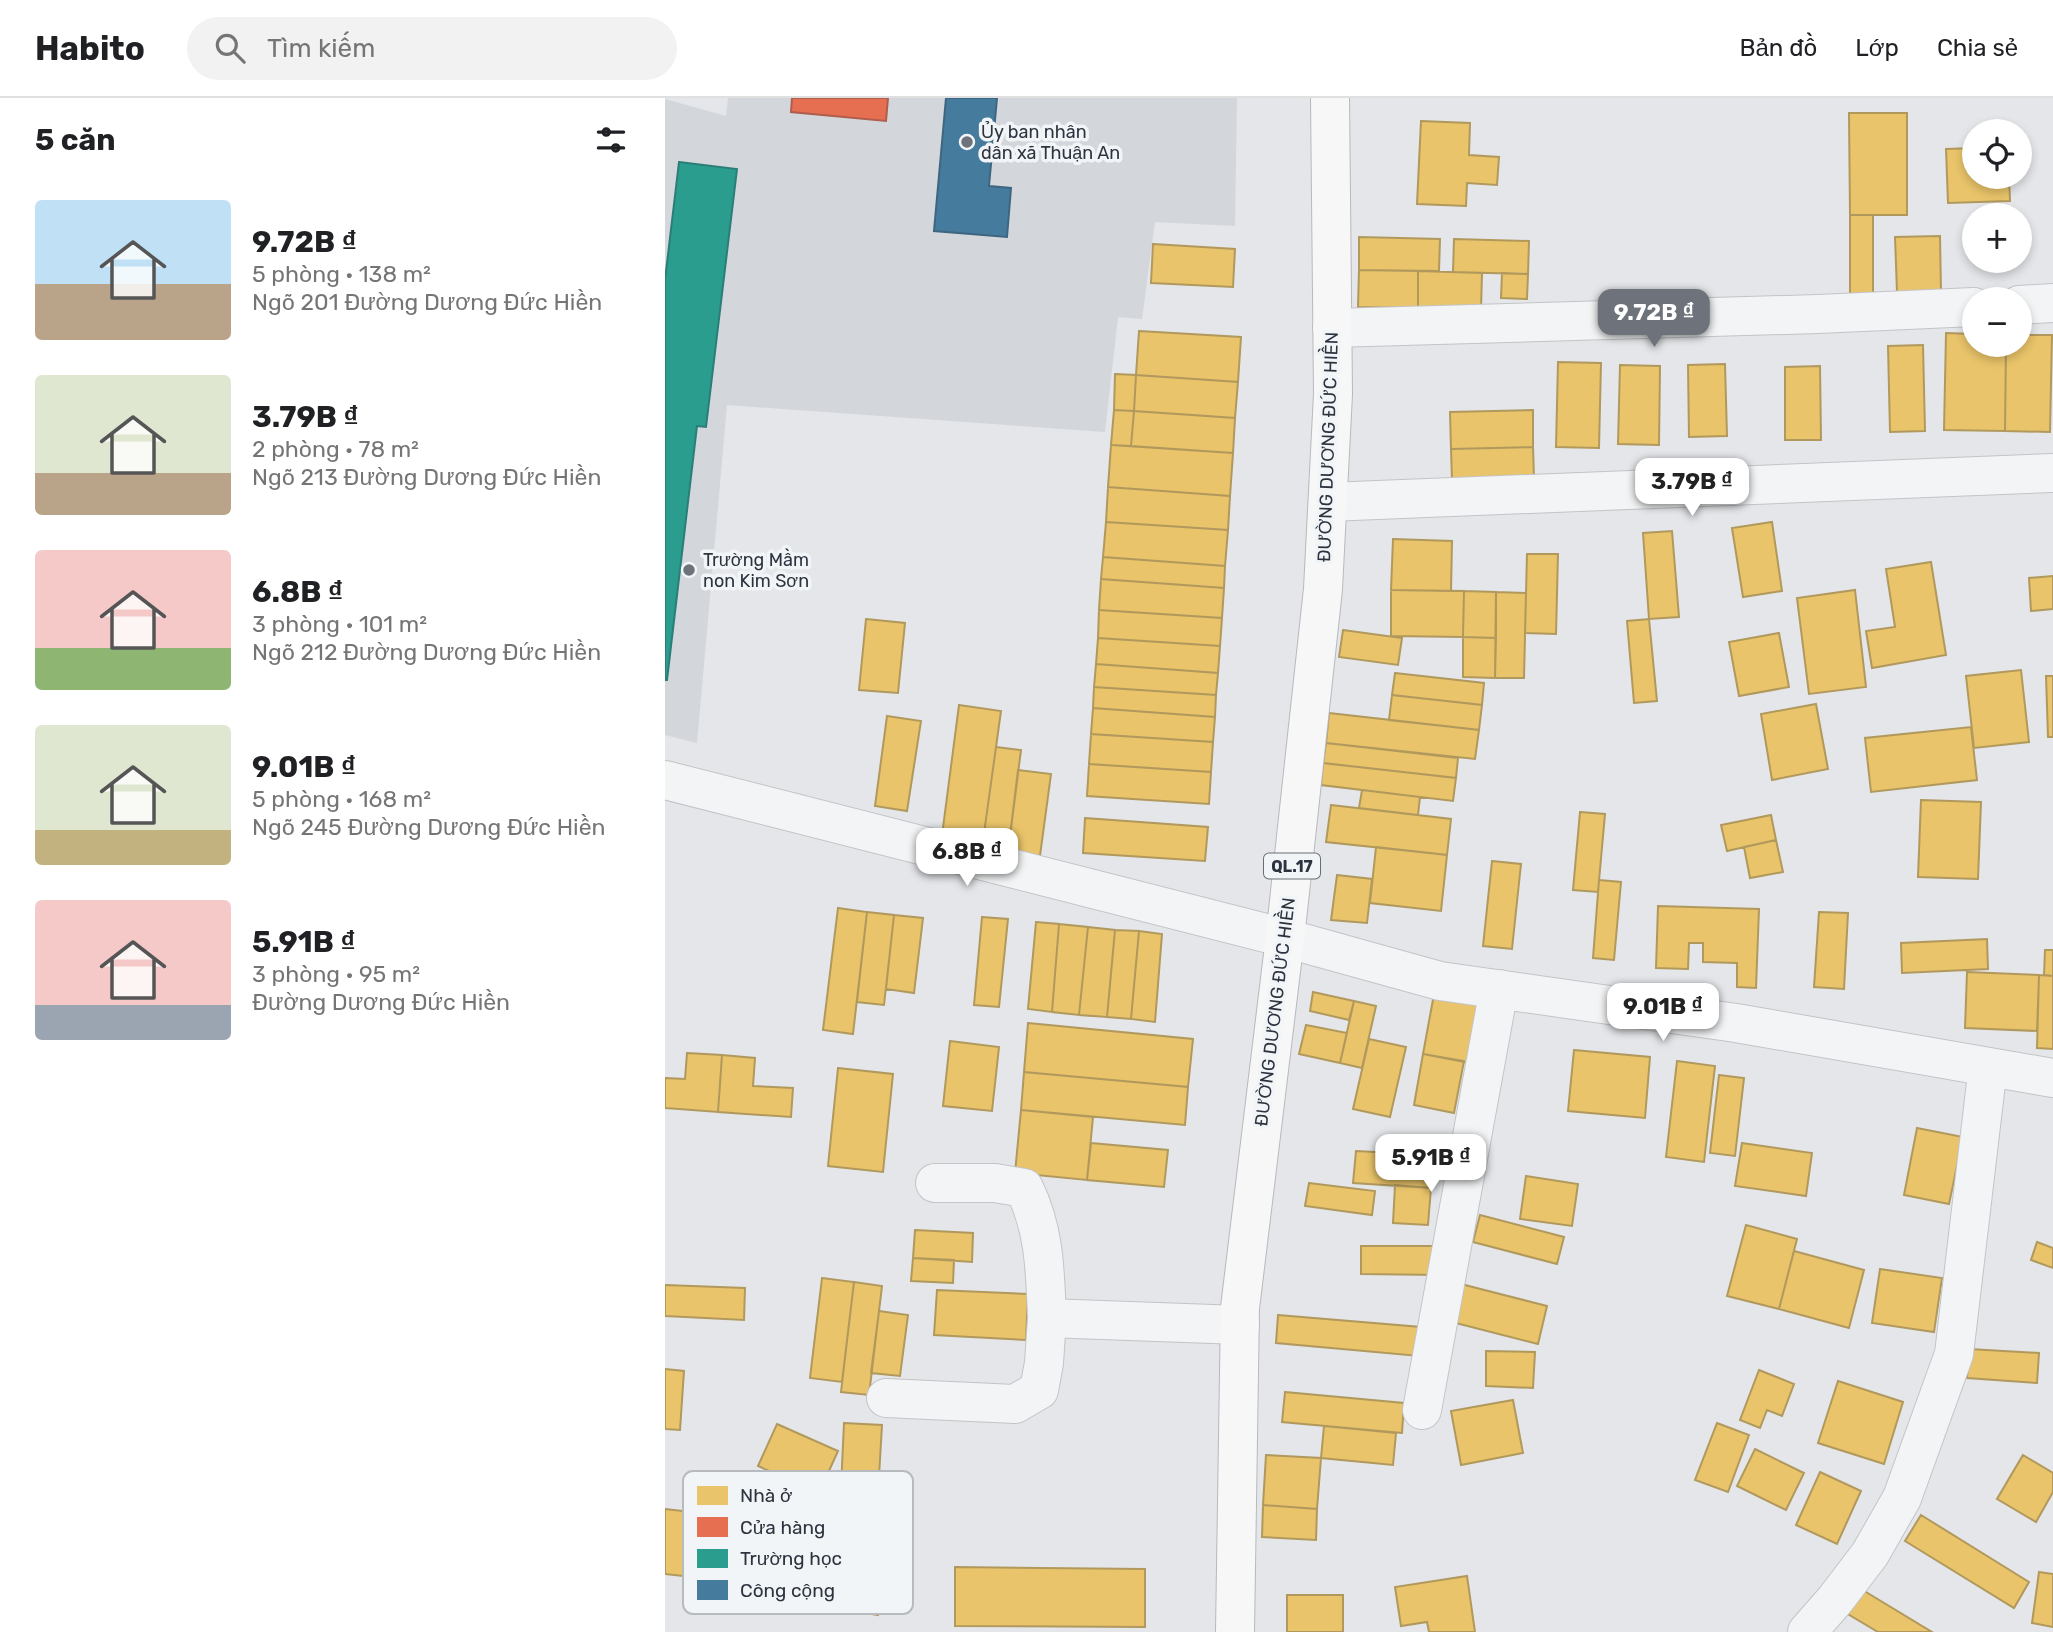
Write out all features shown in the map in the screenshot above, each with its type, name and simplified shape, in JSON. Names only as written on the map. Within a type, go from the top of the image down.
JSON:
[{"type":"highway","name":"ĐƯỜNG DƯƠNG ĐỨC HIỀN","points":[[1235,1632],[1241,1294],[1285,938],[1323,589],[1333,394],[1330,98]]},
{"type":"street","points":[[2032,304],[2053,303]]},
{"type":"street","points":[[1332,328],[1962,308]]},
{"type":"street","points":[[1328,502],[2053,473]]},
{"type":"street","points":[[665,780],[1285,938],[1440,981],[1736,1023],[2053,1078]]},
{"type":"street","points":[[1422,1410],[1499,989]]},
{"type":"street","points":[[1807,1632],[1870,1554],[1902,1498],[1954,1354],[1986,1083],[1984,1067]]},
{"type":"street","points":[[886,1398],[1016,1404],[1039,1390],[1047,1318],[1045,1256],[1035,1210],[1024,1188],[995,1183],[935,1183]]},
{"type":"street","points":[[1047,1318],[1240,1325]]},
{"type":"shaded area","points":[[728,98],[1237,98],[1235,226],[1155,222],[1142,319],[1118,317],[1105,432],[727,405],[697,743],[665,735],[665,99],[726,116]]},
{"type":"building: Nhà ở","points":[[1849,113],[1907,113],[1907,215],[1850,215]]},
{"type":"building: Nhà ở","points":[[1421,121],[1470,123],[1469,155],[1499,157],[1497,185],[1467,183],[1466,206],[1417,204]]},
{"type":"building: Nhà ở","points":[[1962,148],[1962,189],[2010,189],[2010,201],[1948,203],[1946,149]]},
{"type":"building: Nhà ở","points":[[1850,215],[1873,215],[1873,302],[1850,302]]},
{"type":"building: Nhà ở","points":[[1940,236],[1941,292],[1897,292],[1895,237]]},
{"type":"building: Nhà ở","points":[[1359,237],[1440,239],[1439,271],[1359,270]]},
{"type":"building: Nhà ở","points":[[1454,239],[1529,241],[1528,274],[1453,272]]},
{"type":"building: Nhà ở","points":[[1153,244],[1235,249],[1233,287],[1151,283]]},
{"type":"building: Nhà ở","points":[[1359,270],[1418,271],[1418,308],[1358,307]]},
{"type":"building: Nhà ở","points":[[1418,271],[1482,273],[1481,310],[1418,308]]},
{"type":"building: Nhà ở","points":[[1502,273],[1528,274],[1527,299],[1501,298]]},
{"type":"building: Nhà ở","points":[[1139,331],[1241,337],[1238,382],[1136,375]]},
{"type":"building: Nhà ở","points":[[1946,333],[1962,334],[1962,357],[2006,357],[2005,431],[1944,430]]},
{"type":"building: Nhà ở","points":[[2032,335],[2052,335],[2050,432],[2005,431],[2006,357],[2032,357]]},
{"type":"building: Nhà ở","points":[[1923,345],[1925,431],[1890,432],[1888,346]]},
{"type":"building: Nhà ở","points":[[1558,362],[1601,363],[1599,448],[1556,447]]},
{"type":"building: Nhà ở","points":[[1725,364],[1727,436],[1689,437],[1688,365]]},
{"type":"building: Nhà ở","points":[[1620,365],[1660,366],[1659,445],[1618,444]]},
{"type":"building: Nhà ở","points":[[1820,366],[1821,440],[1785,440],[1785,367]]},
{"type":"building: Nhà ở","points":[[1115,374],[1136,375],[1134,411],[1114,410]]},
{"type":"building: Nhà ở","points":[[1136,375],[1238,382],[1235,418],[1134,411]]},
{"type":"building: Nhà ở","points":[[1114,410],[1134,411],[1131,446],[1111,445]]},
{"type":"building: Nhà ở","points":[[1533,410],[1533,447],[1451,449],[1450,412]]},
{"type":"building: Nhà ở","points":[[1134,411],[1235,418],[1233,453],[1131,446]]},
{"type":"building: Nhà ở","points":[[1111,445],[1233,453],[1230,496],[1108,487]]},
{"type":"building: Nhà ở","points":[[1533,447],[1534,478],[1452,480],[1451,449]]},
{"type":"building: Nhà ở","points":[[1108,487],[1230,496],[1228,530],[1106,522]]},
{"type":"building: Nhà ở","points":[[1106,522],[1228,530],[1225,566],[1103,557]]},
{"type":"building: Nhà ở","points":[[1772,522],[1782,591],[1743,597],[1732,528]]},
{"type":"building: Nhà ở","points":[[1672,531],[1679,617],[1649,619],[1643,533]]},
{"type":"building: Nhà ở","points":[[1393,539],[1452,541],[1451,591],[1391,590]]},
{"type":"building: Nhà ở","points":[[1527,554],[1558,554],[1556,634],[1525,633]]},
{"type":"building: Nhà ở","points":[[1103,557],[1225,566],[1224,588],[1101,579]]},
{"type":"building: Nhà ở","points":[[1931,562],[1946,655],[1872,668],[1866,631],[1895,627],[1886,569]]},
{"type":"building: Nhà ở","points":[[2053,576],[2053,609],[2031,611],[2029,578]]},
{"type":"building: Nhà ở","points":[[1101,579],[1224,588],[1222,618],[1099,610]]},
{"type":"building: Nhà ở","points":[[1391,590],[1464,591],[1463,637],[1391,636]]},
{"type":"building: Nhà ở","points":[[1855,590],[1866,687],[1809,694],[1797,598]]},
{"type":"building: Nhà ở","points":[[1464,591],[1496,592],[1496,638],[1463,637]]},
{"type":"building: Nhà ở","points":[[1496,592],[1526,593],[1524,678],[1495,678]]},
{"type":"building: Nhà ở","points":[[1099,610],[1222,618],[1220,646],[1098,638]]},
{"type":"building: Nhà ở","points":[[866,619],[905,623],[898,693],[859,690]]},
{"type":"building: Nhà ở","points":[[1649,619],[1657,701],[1634,703],[1627,621]]},
{"type":"building: Nhà ở","points":[[1343,630],[1402,638],[1398,665],[1339,657]]},
{"type":"building: Nhà ở","points":[[1779,633],[1789,687],[1739,696],[1729,642]]},
{"type":"building: Nhà ở","points":[[1463,637],[1496,638],[1495,678],[1463,677]]},
{"type":"building: Nhà ở","points":[[1098,638],[1220,646],[1218,673],[1096,664]]},
{"type":"building: Nhà ở","points":[[1096,664],[1218,673],[1216,695],[1094,687]]},
{"type":"building: Nhà ở","points":[[2021,670],[2029,742],[1974,748],[1966,676]]},
{"type":"building: Nhà ở","points":[[1395,673],[1484,683],[1482,705],[1392,695]]},
{"type":"building: Nhà ở","points":[[2046,676],[2053,676],[2053,737],[2048,737]]},
{"type":"building: Nhà ở","points":[[1094,687],[1216,695],[1215,717],[1093,708]]},
{"type":"building: Nhà ở","points":[[1392,695],[1482,705],[1479,730],[1389,720]]},
{"type":"building: Nhà ở","points":[[1816,704],[1828,769],[1772,780],[1761,714]]},
{"type":"building: Nhà ở","points":[[959,705],[1001,711],[982,848],[941,843]]},
{"type":"building: Nhà ở","points":[[1093,708],[1215,717],[1213,742],[1091,734]]},
{"type":"building: Nhà ở","points":[[1329,713],[1479,730],[1475,759],[1326,743]]},
{"type":"building: Nhà ở","points":[[887,716],[921,721],[907,811],[875,806]]},
{"type":"building: Nhà ở","points":[[1971,727],[1977,780],[1871,792],[1865,738]]},
{"type":"building: Nhà ở","points":[[1091,734],[1213,742],[1211,772],[1089,764]]},
{"type":"building: Nhà ở","points":[[1326,743],[1458,758],[1456,778],[1323,763]]},
{"type":"building: Nhà ở","points":[[996,747],[1021,750],[1008,852],[982,848]]},
{"type":"building: Nhà ở","points":[[1323,763],[1456,778],[1453,801],[1321,785]]},
{"type":"building: Nhà ở","points":[[1089,764],[1211,772],[1209,804],[1087,796]]},
{"type":"building: Nhà ở","points":[[1018,770],[1051,774],[1040,856],[1008,852]]},
{"type":"building: Nhà ở","points":[[1362,790],[1420,797],[1418,815],[1359,808]]},
{"type":"building: Nhà ở","points":[[1921,800],[1981,802],[1978,879],[1918,877]]},
{"type":"building: Nhà ở","points":[[1331,805],[1451,819],[1447,855],[1326,842]]},
{"type":"building: Nhà ở","points":[[1580,812],[1605,814],[1598,892],[1573,890]]},
{"type":"building: Nhà ở","points":[[1771,815],[1776,840],[1727,851],[1721,825]]},
{"type":"building: Nhà ở","points":[[1085,818],[1208,827],[1205,861],[1083,853]]},
{"type":"building: Nhà ở","points":[[1776,840],[1783,872],[1750,878],[1744,847]]},
{"type":"building: Nhà ở","points":[[1376,847],[1447,855],[1441,911],[1370,903]]},
{"type":"building: Nhà ở","points":[[1492,861],[1521,864],[1512,949],[1483,946]]},
{"type":"building: Nhà ở","points":[[1337,875],[1372,879],[1367,923],[1331,920]]},
{"type":"building: Nhà ở","points":[[1599,880],[1621,882],[1614,960],[1593,958]]},
{"type":"building: Nhà ở","points":[[1658,906],[1759,909],[1756,988],[1737,987],[1737,963],[1703,962],[1703,943],[1689,943],[1688,969],[1656,968]]},
{"type":"building: Nhà ở","points":[[838,908],[867,912],[853,1034],[823,1030]]},
{"type":"building: Nhà ở","points":[[867,912],[894,915],[884,1005],[857,1002]]},
{"type":"building: Nhà ở","points":[[1819,912],[1848,913],[1844,989],[1814,987]]},
{"type":"building: Nhà ở","points":[[894,915],[923,918],[914,993],[886,989]]},
{"type":"building: Nhà ở","points":[[982,917],[1008,919],[999,1007],[974,1005]]},
{"type":"building: Nhà ở","points":[[1036,922],[1059,924],[1052,1012],[1028,1009]]},
{"type":"building: Nhà ở","points":[[1059,924],[1088,927],[1079,1015],[1052,1012]]},
{"type":"building: Nhà ở","points":[[1088,927],[1115,930],[1107,1017],[1079,1015]]},
{"type":"building: Nhà ở","points":[[1115,930],[1139,931],[1131,1019],[1107,1017]]},
{"type":"building: Nhà ở","points":[[1139,931],[1162,934],[1155,1022],[1131,1019]]},
{"type":"building: Nhà ở","points":[[1987,939],[1988,969],[1902,973],[1901,943]]},
{"type":"building: Nhà ở","points":[[2045,950],[2053,950],[2053,976],[2044,975]]},
{"type":"building: Nhà ở","points":[[1967,972],[2039,975],[2037,1031],[1965,1028]]},
{"type":"building: Nhà ở","points":[[2039,975],[2053,976],[2053,1049],[2037,1048]]},
{"type":"building: Nhà ở","points":[[1313,992],[1354,1001],[1349,1020],[1310,1011]]},
{"type":"building: Nhà ở","points":[[1434,994],[1486,1004],[1475,1064],[1423,1054]]},
{"type":"building: Nhà ở","points":[[1354,1001],[1376,1006],[1362,1068],[1340,1063]]},
{"type":"building: Nhà ở","points":[[1028,1023],[1193,1039],[1188,1087],[1024,1072]]},
{"type":"building: Nhà ở","points":[[1306,1025],[1347,1033],[1340,1063],[1299,1054]]},
{"type":"building: Nhà ở","points":[[1369,1039],[1406,1047],[1390,1117],[1353,1109]]},
{"type":"building: Nhà ở","points":[[950,1041],[999,1047],[992,1111],[943,1106]]},
{"type":"building: Nhà ở","points":[[1574,1050],[1650,1057],[1645,1118],[1568,1111]]},
{"type":"building: Nhà ở","points":[[687,1053],[722,1055],[718,1112],[665,1108],[665,1078],[685,1079]]},
{"type":"building: Nhà ở","points":[[1423,1054],[1464,1061],[1454,1113],[1414,1105]]},
{"type":"building: Nhà ở","points":[[722,1055],[755,1058],[753,1086],[793,1088],[791,1117],[718,1112]]},
{"type":"building: Nhà ở","points":[[1677,1061],[1715,1066],[1704,1162],[1666,1157]]},
{"type":"building: Nhà ở","points":[[838,1068],[893,1074],[883,1172],[828,1166]]},
{"type":"building: Nhà ở","points":[[1024,1072],[1188,1087],[1185,1125],[1021,1110]]},
{"type":"building: Nhà ở","points":[[1719,1075],[1744,1078],[1735,1156],[1710,1153]]},
{"type":"building: Nhà ở","points":[[1021,1110],[1093,1117],[1087,1180],[1015,1173]]},
{"type":"building: Nhà ở","points":[[1917,1128],[1963,1137],[1949,1204],[1904,1195]]},
{"type":"building: Nhà ở","points":[[1091,1143],[1168,1150],[1164,1187],[1087,1180]]},
{"type":"building: Nhà ở","points":[[1742,1143],[1812,1153],[1806,1196],[1735,1186]]},
{"type":"building: Nhà ở","points":[[1356,1151],[1432,1155],[1431,1188],[1353,1183]]},
{"type":"building: Nhà ở","points":[[1526,1176],[1578,1184],[1572,1226],[1520,1219]]},
{"type":"building: Nhà ở","points":[[1309,1183],[1375,1191],[1372,1215],[1305,1206]]},
{"type":"building: Nhà ở","points":[[1395,1185],[1431,1188],[1428,1225],[1393,1223]]},
{"type":"building: Nhà ở","points":[[1480,1215],[1564,1237],[1557,1264],[1473,1242]]},
{"type":"building: Nhà ở","points":[[1746,1225],[1797,1239],[1779,1309],[1727,1296]]},
{"type":"building: Nhà ở","points":[[915,1230],[973,1233],[972,1262],[913,1258]]},
{"type":"building: Nhà ở","points":[[2037,1242],[2053,1248],[2053,1268],[2031,1260]]},
{"type":"building: Nhà ở","points":[[1361,1246],[1440,1246],[1440,1275],[1361,1274]]},
{"type":"building: Nhà ở","points":[[1794,1251],[1864,1270],[1849,1328],[1779,1309]]},
{"type":"building: Nhà ở","points":[[913,1258],[954,1260],[953,1283],[911,1281]]},
{"type":"building: Nhà ở","points":[[1880,1269],[1942,1278],[1934,1332],[1872,1323]]},
{"type":"building: Nhà ở","points":[[822,1278],[854,1282],[842,1382],[810,1378]]},
{"type":"building: Nhà ở","points":[[854,1282],[882,1286],[869,1395],[841,1392]]},
{"type":"building: Nhà ở","points":[[1457,1283],[1547,1306],[1538,1344],[1448,1321]]},
{"type":"building: Nhà ở","points":[[665,1285],[745,1288],[744,1320],[665,1316]]},
{"type":"building: Nhà ở","points":[[937,1290],[1028,1294],[1026,1340],[934,1335]]},
{"type":"building: Nhà ở","points":[[879,1311],[908,1315],[900,1376],[871,1373]]},
{"type":"building: Nhà ở","points":[[1278,1315],[1421,1327],[1419,1356],[1276,1343]]},
{"type":"building: Nhà ở","points":[[1969,1349],[2039,1353],[2037,1383],[1967,1378]]},
{"type":"building: Nhà ở","points":[[1486,1351],[1535,1352],[1533,1388],[1486,1386]]},
{"type":"building: Nhà ở","points":[[665,1369],[684,1371],[680,1430],[665,1429]]},
{"type":"building: Nhà ở","points":[[1759,1370],[1794,1384],[1782,1416],[1767,1410],[1760,1428],[1740,1420]]},
{"type":"building: Nhà ở","points":[[1838,1381],[1903,1402],[1884,1464],[1818,1443]]},
{"type":"building: Nhà ở","points":[[1285,1392],[1404,1403],[1402,1433],[1282,1422]]},
{"type":"building: Nhà ở","points":[[1513,1400],[1523,1453],[1461,1465],[1451,1411]]},
{"type":"building: Nhà ở","points":[[844,1423],[882,1425],[879,1471],[842,1471]]},
{"type":"building: Nhà ở","points":[[1717,1423],[1749,1435],[1728,1492],[1695,1480]]},
{"type":"building: Nhà ở","points":[[777,1424],[838,1451],[829,1471],[769,1471],[758,1466]]},
{"type":"building: Nhà ở","points":[[1324,1426],[1396,1433],[1393,1465],[1321,1458]]},
{"type":"building: Nhà ở","points":[[1755,1449],[1804,1473],[1786,1510],[1737,1486]]},
{"type":"building: Nhà ở","points":[[1266,1455],[1321,1458],[1317,1509],[1263,1505]]},
{"type":"building: Nhà ở","points":[[2023,1455],[2053,1473],[2053,1492],[2036,1522],[1997,1499]]},
{"type":"building: Nhà ở","points":[[1820,1472],[1861,1491],[1837,1544],[1796,1525]]},
{"type":"building: Nhà ở","points":[[1263,1505],[1317,1509],[1316,1540],[1262,1537]]},
{"type":"building: Nhà ở","points":[[665,1509],[683,1511],[683,1576],[665,1574]]},
{"type":"building: Nhà ở","points":[[1921,1515],[2029,1582],[2014,1608],[1905,1541]]},
{"type":"building: Nhà ở","points":[[955,1567],[1145,1569],[1145,1627],[955,1626]]},
{"type":"building: Nhà ở","points":[[2039,1572],[2053,1574],[2053,1627],[2032,1623]]},
{"type":"building: Nhà ở","points":[[1467,1576],[1475,1632],[1429,1632],[1427,1622],[1401,1626],[1395,1587]]},
{"type":"building: Nhà ở","points":[[1861,1589],[1932,1632],[1878,1632],[1846,1613]]},
{"type":"building: Nhà ở","points":[[1287,1595],[1343,1595],[1343,1632],[1287,1632]]},
{"type":"building: Cửa hàng","points":[[792,98],[888,98],[886,121],[791,112]]},
{"type":"building: Trường học","points":[[679,162],[737,169],[706,427],[697,426],[665,680],[665,280]]},
{"type":"building: Công cộng","name":"Ủy ban nhân dân xã Thuận An","points":[[946,98],[997,98],[989,186],[1011,188],[1007,237],[934,231]]},
{"type":"place","name":"Ủy ban nhân dân xã Thuận An","points":[[967,142]]},
{"type":"place","name":"Trường Mầm non Kim Sơn","points":[[689,570]]}]
